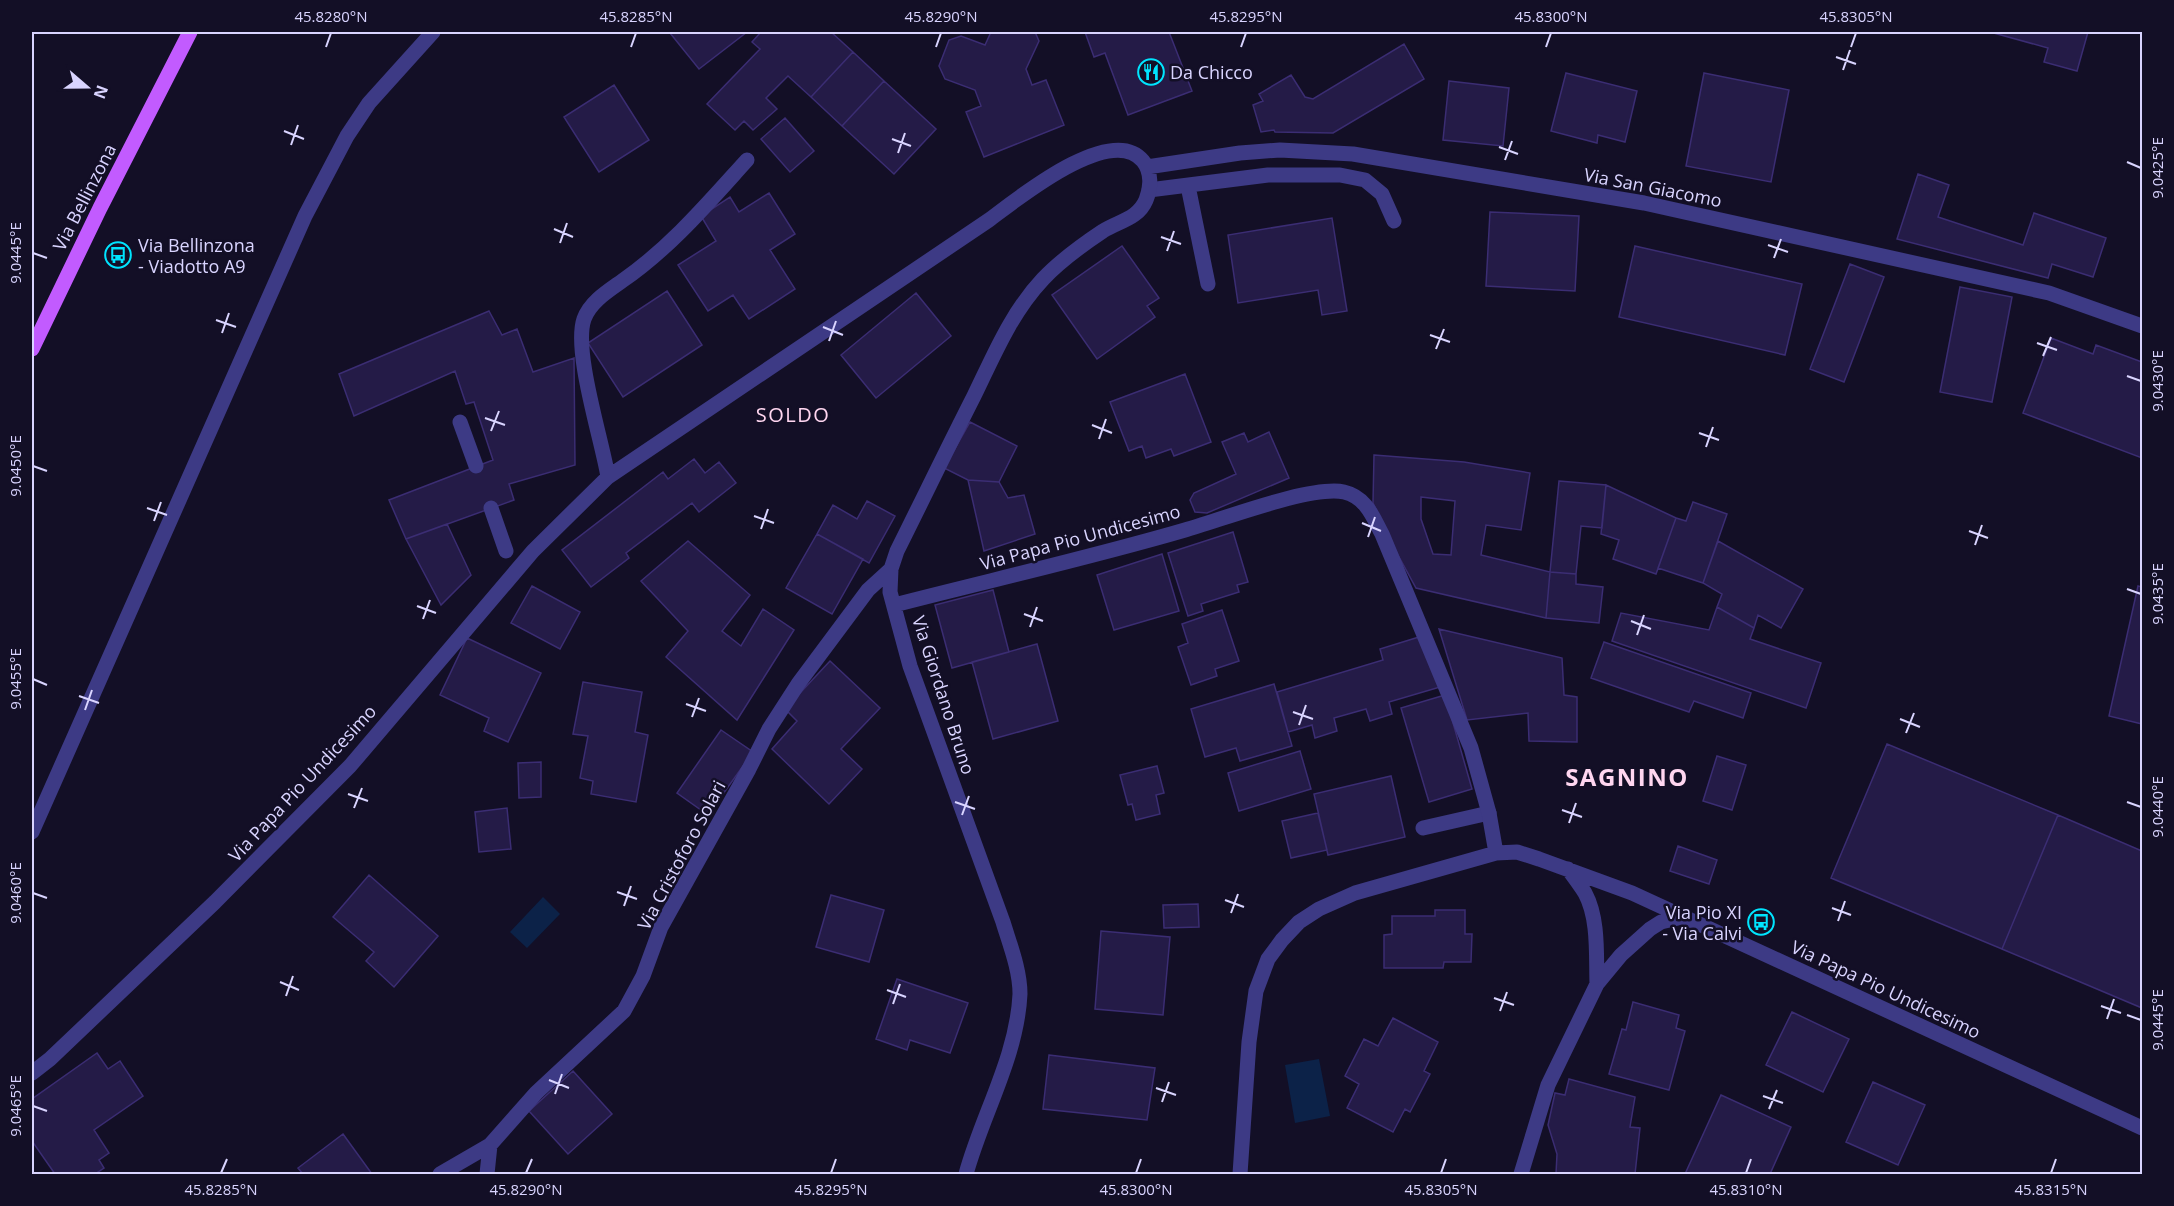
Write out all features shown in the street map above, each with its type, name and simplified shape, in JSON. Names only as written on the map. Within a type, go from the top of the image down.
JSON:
[{"type":"main road","name":"Via Bellinzona","points":[[32,349],[100,208],[190,32]]},
{"type":"street","points":[[32,832],[304,216],[346,136],[369,103],[433,32]]},
{"type":"street","name":"Via Papa Pio Undicesimo","points":[[32,1073],[50,1059],[215,902],[350,765],[533,550],[608,477],[1042,181],[1072,164],[1115,150],[1135,154],[1147,167]]},
{"type":"street","name":"Via San Giacomo","points":[[1147,167],[1240,153],[1280,150],[1353,154],[1644,203],[2049,293],[2142,326]]},
{"type":"street","points":[[608,477],[588,388],[581,340],[584,319],[598,298],[638,271],[671,243],[747,160]]},
{"type":"street","points":[[894,605],[891,592],[891,570],[897,551],[1012,319],[1023,301],[1045,277],[1077,249],[1105,230],[1134,216],[1146,201],[1149,190],[1150,178],[1147,167]]},
{"type":"street","points":[[1149,190],[1268,175],[1340,175],[1365,180],[1382,194],[1394,220]]},
{"type":"street","points":[[1188,186],[1208,284]]},
{"type":"street","points":[[460,422],[476,466]]},
{"type":"street","name":"Via Papa Pio Undicesimo","points":[[894,605],[1184,531],[1290,498],[1324,492],[1344,492],[1360,499],[1371,511],[1382,534],[1471,747],[1489,813],[1496,853],[1516,852],[1632,894],[2142,1128]]},
{"type":"street","points":[[491,508],[506,551]]},
{"type":"street","name":"Via Cristoforo Solari","points":[[440,1174],[490,1145],[536,1093],[624,1011],[643,976],[661,927],[749,770],[769,729],[798,684],[868,590],[891,570]]},
{"type":"street","name":"Via Giordano Bruno","points":[[894,605],[910,666],[1003,922],[1014,957],[1020,992],[1015,1033],[966,1174]]},
{"type":"street","points":[[1424,828],[1489,813]]},
{"type":"street","points":[[1240,1174],[1249,1042],[1256,991],[1268,959],[1282,940],[1299,922],[1319,909],[1355,893],[1496,853]]},
{"type":"street","points":[[1568,869],[1586,895],[1591,913],[1596,937],[1597,984]]},
{"type":"street","points":[[1521,1174],[1548,1085],[1597,984],[1621,955],[1650,929],[1661,922],[1682,917]]},
{"type":"street","points":[[487,1174],[490,1145]]},
{"type":"water","points":[[543,897],[560,914],[527,948],[510,932]]},
{"type":"water","points":[[1319,1059],[1330,1116],[1295,1123],[1285,1065]]},
{"type":"building","points":[[747,32],[699,69],[670,33]]},
{"type":"building","points":[[761,32],[831,32],[853,52],[811,97],[788,76],[766,98],[777,109],[753,130],[744,121],[735,130],[707,104],[760,49],[752,42]]},
{"type":"building","points":[[991,32],[1035,32],[1039,41],[1026,69],[1032,85],[1046,80],[1064,125],[984,157],[966,112],[981,106],[975,90],[945,79],[939,66],[949,40],[961,36],[985,45]]},
{"type":"building","points":[[1085,32],[1169,32],[1192,91],[1128,115],[1105,53],[1094,57]]},
{"type":"building","points":[[1990,32],[2088,32],[2077,71],[2044,62],[2048,48]]},
{"type":"building","points":[[1404,44],[1424,79],[1333,133],[1275,132],[1274,130],[1261,132],[1253,105],[1263,101],[1259,94],[1291,75],[1305,97],[1313,99]]},
{"type":"building","points":[[853,52],[884,81],[842,126],[811,97]]},
{"type":"building","points":[[1566,73],[1637,91],[1625,142],[1598,135],[1597,143],[1551,131]]},
{"type":"building","points":[[1704,73],[1789,90],[1771,182],[1686,166]]},
{"type":"building","points":[[884,81],[936,129],[894,174],[842,126]]},
{"type":"building","points":[[1449,81],[1509,88],[1503,146],[1443,140]]},
{"type":"building","points":[[614,85],[649,140],[599,172],[564,117]]},
{"type":"building","points":[[785,118],[814,151],[790,172],[761,139]]},
{"type":"building","points":[[1918,174],[1949,185],[1938,217],[2023,245],[2034,213],[2106,238],[2093,277],[2052,264],[2048,278],[1897,239]]},
{"type":"building","points":[[769,193],[795,234],[770,250],[795,289],[749,319],[733,295],[708,311],[678,265],[716,241],[701,216],[730,197],[739,212]]},
{"type":"building","points":[[1490,212],[1579,216],[1575,291],[1486,286]]},
{"type":"building","points":[[1332,218],[1347,311],[1322,315],[1318,290],[1238,303],[1228,235]]},
{"type":"building","points":[[1122,246],[1159,298],[1147,306],[1155,317],[1097,359],[1052,295]]},
{"type":"building","points":[[1635,246],[1802,284],[1785,355],[1619,317]]},
{"type":"building","points":[[1850,264],[1884,277],[1844,382],[1810,369]]},
{"type":"building","points":[[1960,287],[2012,297],[1992,402],[1940,392]]},
{"type":"building","points":[[667,291],[702,345],[623,397],[588,343]]},
{"type":"building","points":[[916,293],[951,336],[876,398],[841,355]]},
{"type":"building","points":[[489,311],[502,335],[517,329],[533,372],[574,358],[575,465],[509,484],[514,500],[406,539],[389,500],[493,460],[474,402],[466,404],[455,371],[354,416],[339,374]]},
{"type":"building","points":[[2051,338],[2093,354],[2096,345],[2142,362],[2142,458],[2023,413]]},
{"type":"building","points":[[1185,374],[1211,442],[1174,456],[1171,449],[1146,458],[1142,446],[1129,451],[1110,402]]},
{"type":"building","points":[[970,422],[1017,446],[999,482],[968,480],[944,468]]},
{"type":"building","points":[[1269,432],[1289,478],[1207,513],[1195,512],[1190,500],[1194,493],[1236,474],[1222,442],[1244,433],[1248,442]]},
{"type":"building","points":[[1374,455],[1464,462],[1530,473],[1521,530],[1486,525],[1481,555],[1550,572],[1546,618],[1416,588],[1373,503]],"holes":[[[1421,497],[1455,501],[1451,555],[1433,554],[1421,519]]]},
{"type":"building","points":[[694,459],[705,473],[719,462],[736,483],[699,512],[692,503],[626,553],[629,558],[591,587],[562,550],[663,472],[668,479]]},
{"type":"building","points":[[968,480],[999,482],[1008,498],[1024,495],[1035,534],[984,551]]},
{"type":"building","points":[[1559,481],[1606,485],[1602,528],[1581,526],[1576,574],[1550,572]]},
{"type":"building","points":[[1606,485],[1676,518],[1656,574],[1613,559],[1619,540],[1601,534]]},
{"type":"building","points":[[867,501],[895,516],[869,563],[817,534],[833,505],[857,519]]},
{"type":"building","points":[[1693,502],[1727,514],[1703,583],[1658,568],[1676,518],[1686,521]]},
{"type":"building","points":[[447,524],[471,575],[441,605],[406,539]]},
{"type":"building","points":[[1233,532],[1248,582],[1237,585],[1239,592],[1201,604],[1203,611],[1188,616],[1168,553]]},
{"type":"building","points":[[817,534],[863,559],[832,614],[786,588]]},
{"type":"building","points":[[688,541],[750,595],[722,631],[741,646],[763,609],[794,630],[737,720],[666,657],[688,631],[641,581]]},
{"type":"building","points":[[1718,541],[1803,589],[1781,628],[1758,615],[1754,628],[1717,607],[1722,594],[1703,583]]},
{"type":"building","points":[[1162,554],[1179,611],[1114,630],[1097,575]]},
{"type":"building","points":[[1550,572],[1576,574],[1576,584],[1603,587],[1599,623],[1546,618]]},
{"type":"building","points":[[532,586],[580,612],[560,649],[511,623]]},
{"type":"building","points":[[2138,586],[2142,587],[2142,724],[2109,716]]},
{"type":"building","points":[[993,590],[1009,652],[952,668],[935,605]]},
{"type":"building","points":[[1717,607],[1754,628],[1750,639],[1821,663],[1806,708],[1612,641],[1621,613],[1709,630]]},
{"type":"building","points":[[1222,610],[1239,661],[1215,669],[1217,676],[1191,685],[1178,647],[1188,643],[1182,624]]},
{"type":"building","points":[[1439,629],[1562,658],[1564,695],[1577,697],[1577,742],[1529,741],[1528,713],[1467,720]]},
{"type":"building","points":[[1419,637],[1440,687],[1389,702],[1392,714],[1370,721],[1366,709],[1334,718],[1337,731],[1315,738],[1312,725],[1288,732],[1277,692],[1383,660],[1380,649]]},
{"type":"building","points":[[467,638],[541,673],[508,742],[484,731],[489,718],[440,695]]},
{"type":"building","points":[[1604,642],[1751,693],[1743,718],[1694,701],[1689,712],[1591,678]]},
{"type":"building","points":[[1037,644],[1058,721],[993,739],[972,662]]},
{"type":"building","points":[[830,661],[880,708],[841,749],[862,769],[829,804],[772,749],[797,721],[785,709]]},
{"type":"building","points":[[583,682],[642,692],[635,732],[648,735],[636,802],[591,794],[593,781],[580,778],[588,736],[573,734]]},
{"type":"building","points":[[1274,684],[1292,746],[1240,761],[1236,748],[1205,757],[1191,709]]},
{"type":"building","points":[[1445,695],[1472,789],[1429,802],[1401,708]]},
{"type":"building","points":[[721,730],[753,752],[708,815],[677,793]]},
{"type":"building","points":[[1887,744],[2058,815],[2002,949],[1831,878]]},
{"type":"building","points":[[1300,751],[1311,789],[1239,811],[1228,773]]},
{"type":"building","points":[[1717,756],[1746,765],[1732,810],[1703,801]]},
{"type":"building","points":[[541,762],[541,797],[519,798],[518,763]]},
{"type":"building","points":[[1157,766],[1164,793],[1156,795],[1160,814],[1136,820],[1132,804],[1128,805],[1120,775]]},
{"type":"building","points":[[1391,776],[1405,837],[1328,855],[1314,794]]},
{"type":"building","points":[[507,808],[511,849],[479,852],[475,812]]},
{"type":"building","points":[[1318,813],[1327,850],[1291,858],[1282,821]]},
{"type":"building","points":[[2058,815],[2142,851],[2142,1008],[2002,949]]},
{"type":"building","points":[[1678,846],[1717,860],[1709,884],[1670,871]]},
{"type":"building","points":[[369,875],[438,936],[394,987],[366,961],[374,952],[333,917]]},
{"type":"building","points":[[831,895],[884,910],[869,962],[816,947]]},
{"type":"building","points":[[1198,904],[1199,927],[1164,928],[1163,905]]},
{"type":"building","points":[[1435,910],[1465,910],[1465,934],[1472,934],[1471,962],[1444,962],[1443,968],[1384,968],[1384,935],[1392,934],[1392,916],[1435,916]]},
{"type":"building","points":[[1101,931],[1170,937],[1163,1015],[1095,1009]]},
{"type":"building","points":[[897,979],[968,1003],[950,1053],[910,1040],[907,1050],[876,1039]]},
{"type":"building","points":[[1633,1002],[1679,1015],[1676,1028],[1685,1031],[1669,1090],[1609,1074],[1622,1029],[1626,1030]]},
{"type":"building","points":[[1792,1012],[1849,1039],[1823,1092],[1766,1065]]},
{"type":"building","points":[[1393,1018],[1438,1042],[1424,1071],[1430,1074],[1410,1112],[1405,1109],[1393,1132],[1347,1108],[1359,1084],[1345,1076],[1364,1039],[1378,1046]]},
{"type":"building","points":[[97,1053],[108,1069],[120,1061],[143,1096],[94,1130],[109,1153],[99,1160],[104,1168],[95,1174],[55,1174],[32,1141],[32,1099]]},
{"type":"building","points":[[1049,1055],[1155,1068],[1147,1120],[1043,1109]]},
{"type":"building","points":[[573,1071],[612,1114],[568,1154],[529,1111]]},
{"type":"building","points":[[1569,1079],[1635,1097],[1630,1127],[1640,1128],[1635,1174],[1556,1174],[1557,1154],[1548,1125],[1555,1093],[1565,1095]]},
{"type":"building","points":[[1873,1082],[1925,1105],[1898,1165],[1846,1142]]},
{"type":"building","points":[[1721,1095],[1791,1127],[1770,1174],[1685,1174]]},
{"type":"building","points":[[343,1134],[372,1174],[303,1174],[298,1168]]},
{"type":"place","name":"Da Chicco","points":[[1151,72]]},
{"type":"place","name":"Via Bellinzona - Viadotto A9","points":[[118,255]]},
{"type":"place","name":"Via Pio XI - Via Calvi","points":[[1761,922]]},
{"type":"district","name":"SOLDO","points":[[793,414]]},
{"type":"district","name":"SAGNINO","points":[[1627,776]]}]
